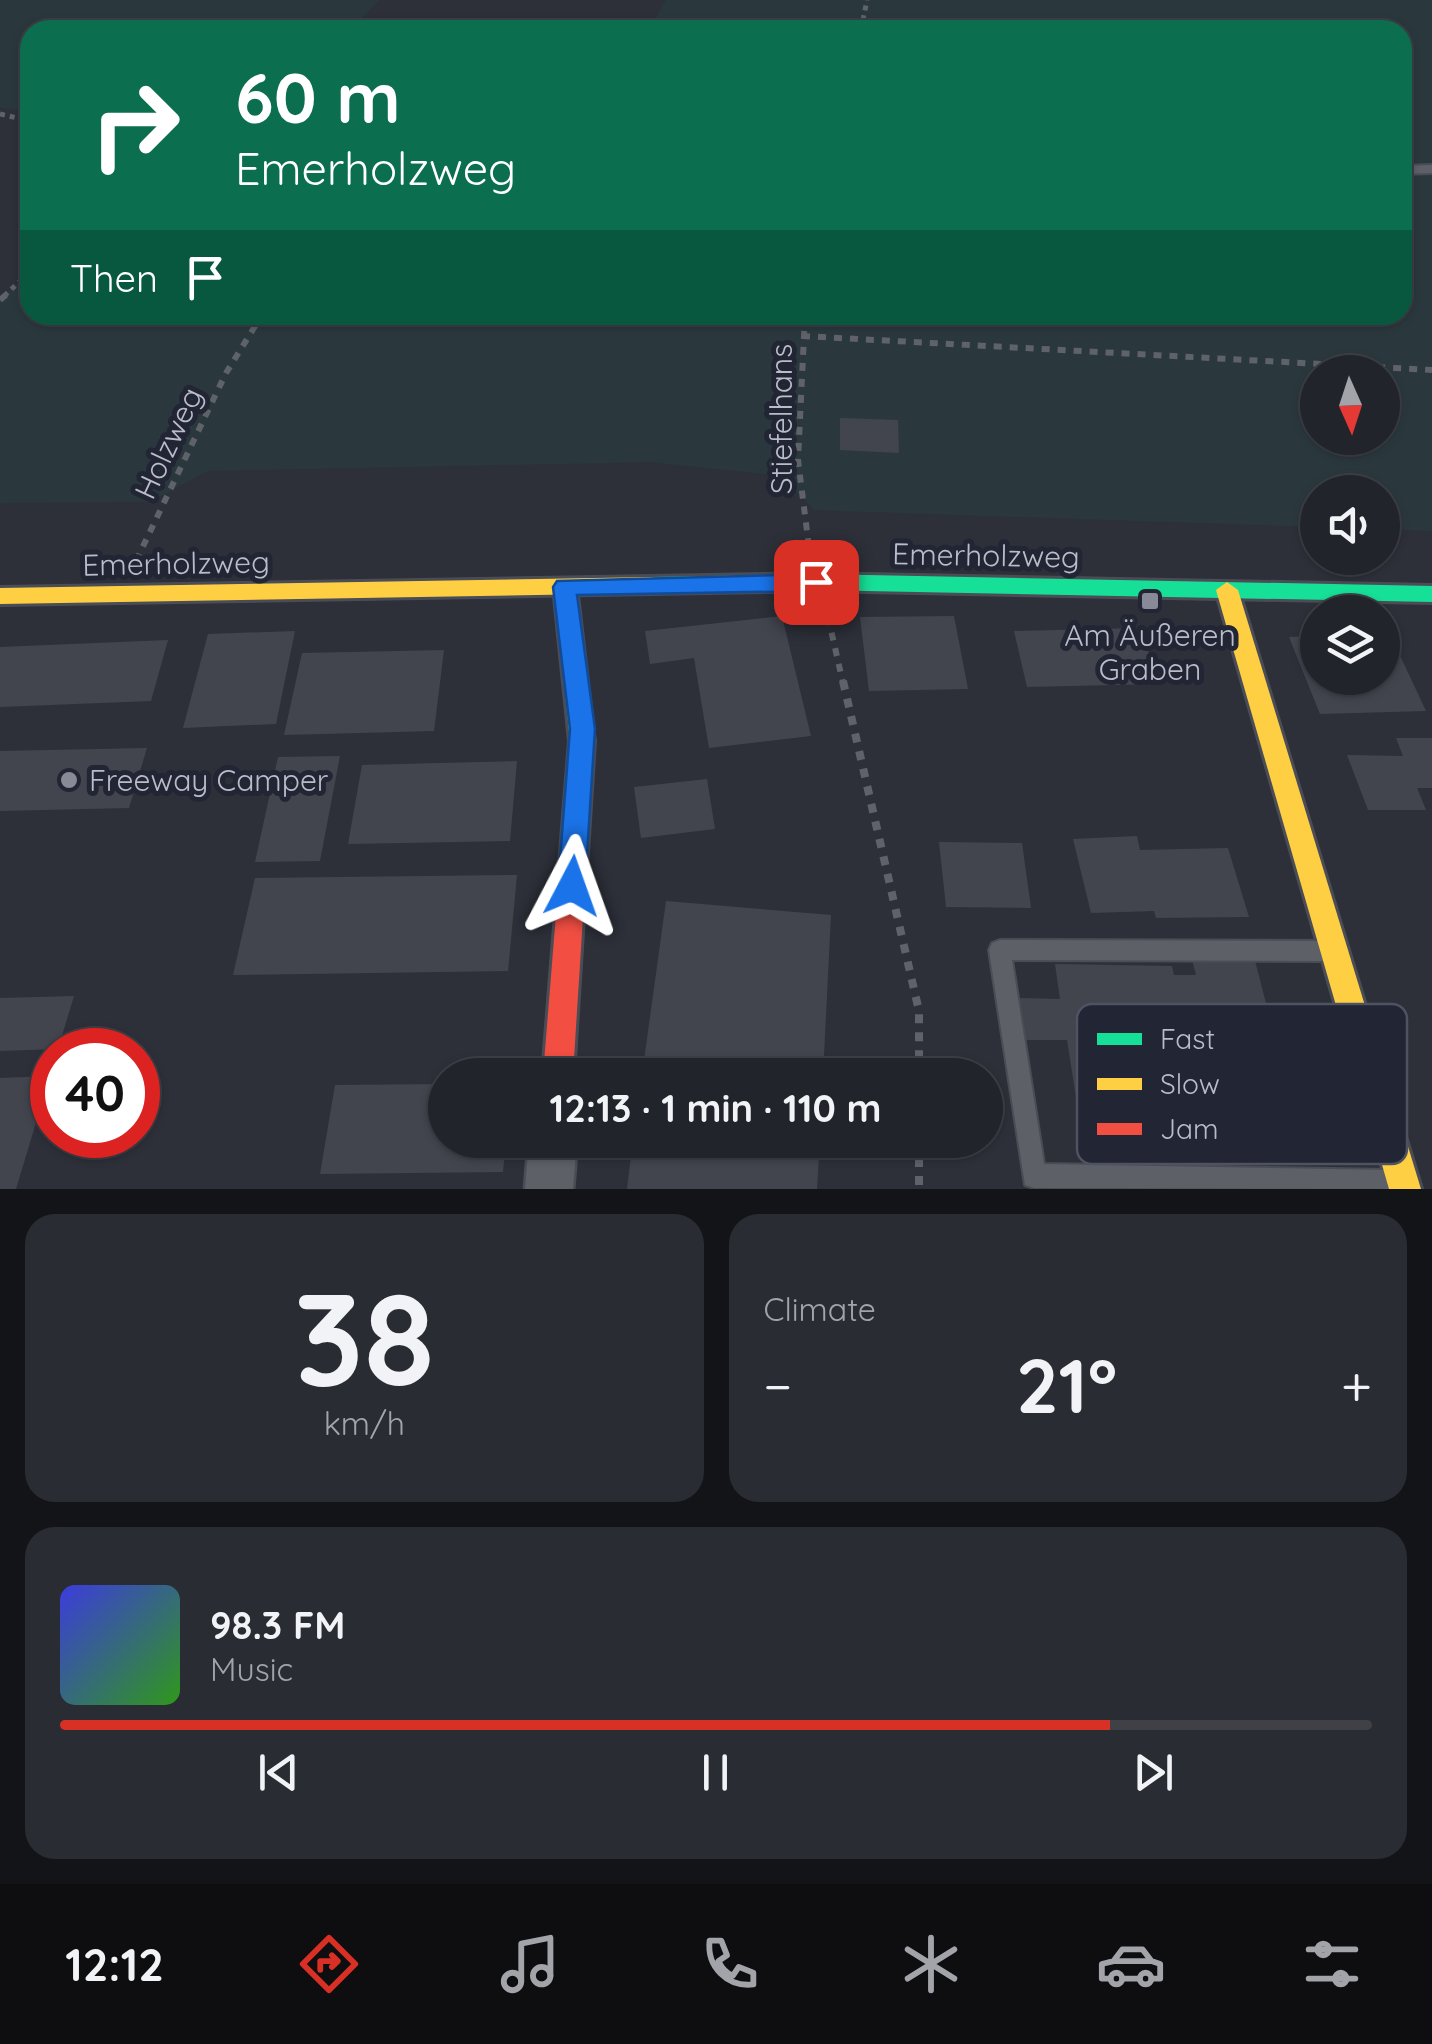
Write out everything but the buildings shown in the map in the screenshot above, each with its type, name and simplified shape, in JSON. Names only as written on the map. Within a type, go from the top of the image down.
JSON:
[{"type":"street","name":"Emerholzweg","points":[[0,596],[816,582],[1432,594]]},
{"type":"street","points":[[559,1058],[583,729],[565,587]]},
{"type":"street","points":[[1228,590],[1352,1004]]},
{"type":"street","points":[[550,1189],[552,1158]]},
{"type":"lane","points":[[1337,951],[1000,950],[1034,1176],[1404,1186]]},
{"type":"path","points":[[0,300],[20,281]]},
{"type":"path","name":"Holzweg","points":[[121,594],[226,373],[256,325]]},
{"type":"path","name":"Stiefelhans","points":[[804,325],[798,460],[816,582],[825,602],[920,1011],[919,1058]]},
{"type":"path","points":[[802,336],[1432,370]]},
{"type":"path","points":[[918,1189],[919,1158]]},
{"type":"shaded area","points":[[0,0],[380,0],[359,20],[20,20],[20,111],[0,107]]},
{"type":"shaded area","points":[[666,0],[1432,0],[1432,531],[1400,530],[1400,475],[1300,475],[1300,526],[814,510],[782,476],[651,462],[207,471],[151,502],[0,503],[0,300],[20,281],[20,325],[1412,325],[1412,20],[655,20]]},
{"type":"traffic: fast","points":[[652,585],[816,582],[1432,594]]},
{"type":"traffic: fast","points":[[565,587],[582,741]]},
{"type":"traffic: slow","points":[[0,596],[652,585]]},
{"type":"traffic: slow","points":[[1227,590],[1350,1004]]},
{"type":"traffic: slow","points":[[1398,1164],[1405,1189]]},
{"type":"traffic: jam","points":[[559,1058],[582,741]]},
{"type":"place","name":"Am Äußeren Graben","points":[[1150,601]]},
{"type":"place","name":"Freeway Camper","points":[[69,780]]},
{"type":"route","points":[[572,886],[583,729],[565,587],[816,582]]}]
